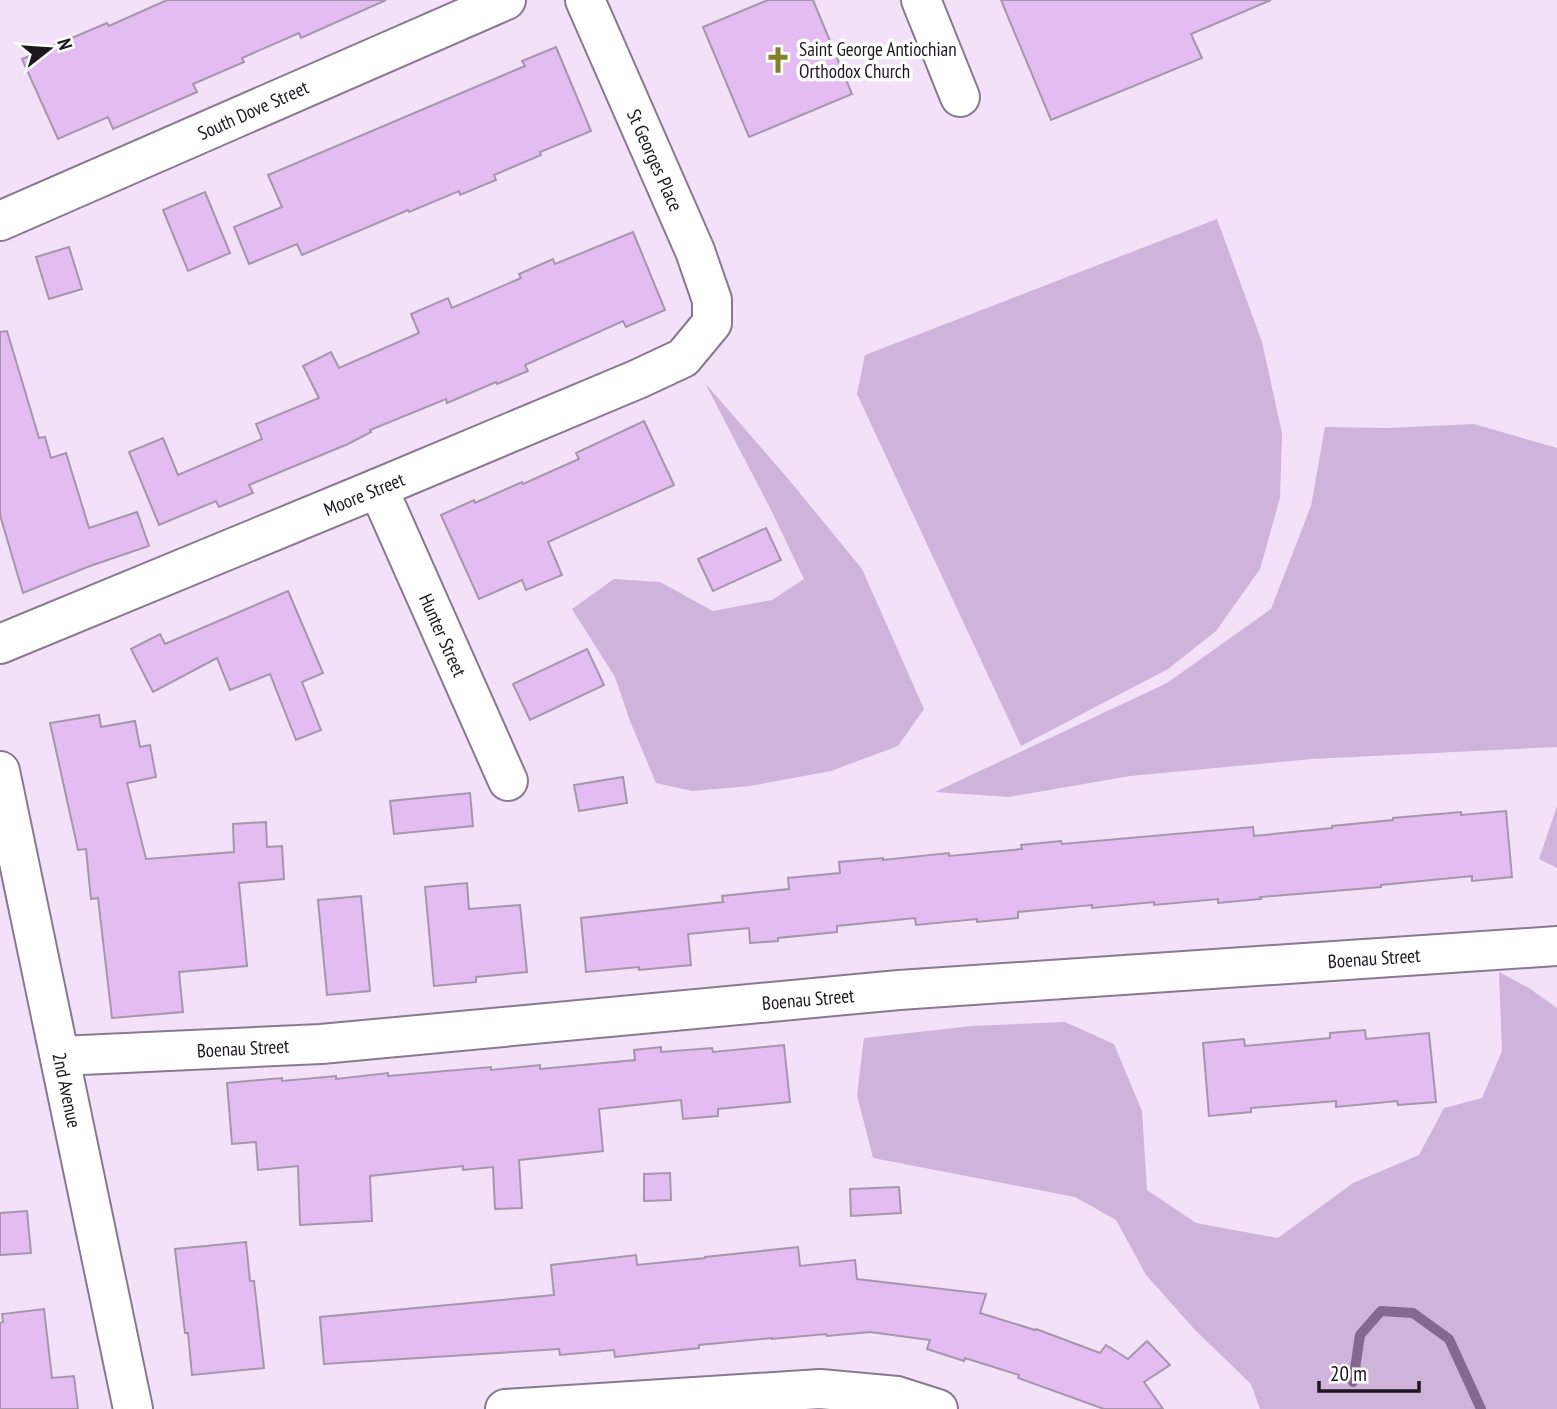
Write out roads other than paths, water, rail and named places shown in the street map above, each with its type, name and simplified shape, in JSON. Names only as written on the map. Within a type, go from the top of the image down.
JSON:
[{"type":"street","name":"South Dove Street","points":[[0,221],[506,0]]},
{"type":"street","name":"St Georges Place","points":[[585,0],[695,251],[712,300],[712,323]]},
{"type":"street","points":[[921,0],[960,97]]},
{"type":"street","name":"Moore Street","points":[[0,643],[638,379],[683,358],[712,323]]},
{"type":"street","name":"Hunter Street","points":[[378,488],[508,781]]},
{"type":"street","name":"2nd Avenue","points":[[0,771],[16,922],[60,1056],[133,1409]]},
{"type":"street","name":"Boenau Street","points":[[60,1056],[321,1044],[899,990],[1557,946]]},
{"type":"street","points":[[505,1409],[820,1389],[897,1396],[937,1409]]},
{"type":"waterway","points":[[1353,1382],[1360,1335],[1381,1311],[1413,1313],[1449,1339],[1481,1409]]},
{"type":"place","name":"Saint George Antiochian Orthodox Church","points":[[778,60]]}]
